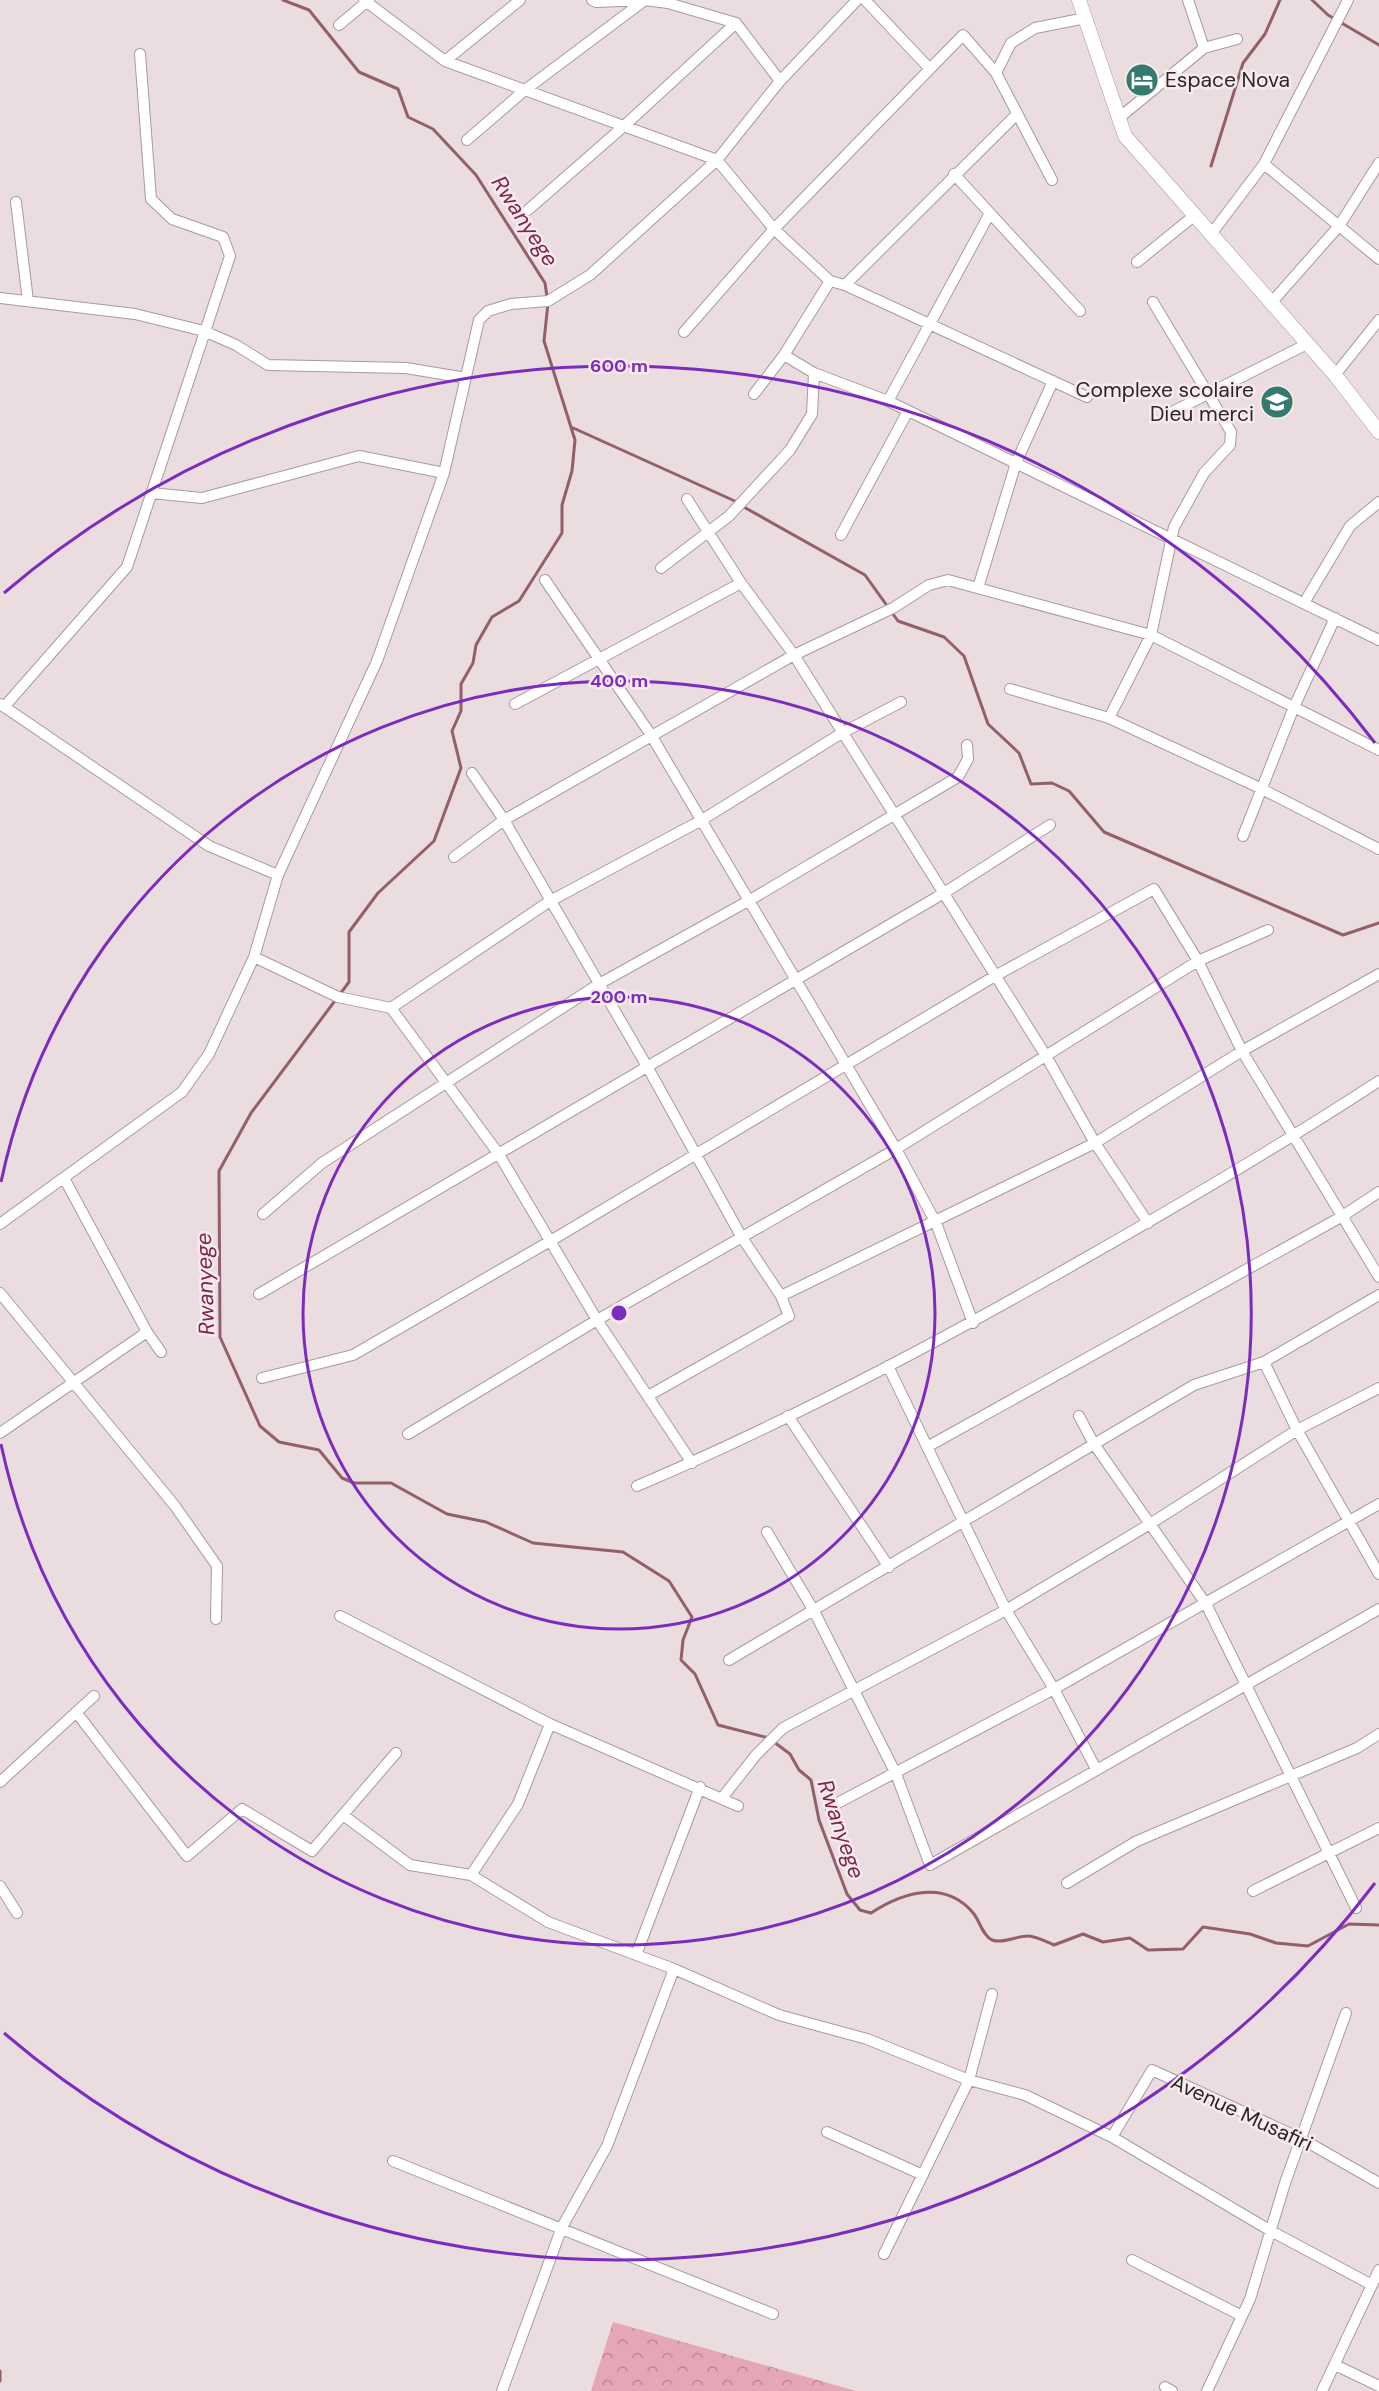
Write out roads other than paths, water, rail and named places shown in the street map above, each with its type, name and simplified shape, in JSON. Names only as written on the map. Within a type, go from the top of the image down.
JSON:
[{"type":"street","points":[[445,61],[520,0]]},
{"type":"street","points":[[592,0],[596,2],[645,0],[668,3],[736,23],[780,81]]},
{"type":"street","points":[[467,140],[525,90],[645,0]]},
{"type":"street","points":[[865,0],[930,69]]},
{"type":"street","points":[[1079,0],[1125,136],[1335,375],[1379,432]]},
{"type":"street","points":[[1188,0],[1204,48]]},
{"type":"street","points":[[1212,233],[1264,164],[1348,0]]},
{"type":"street","points":[[339,25],[367,1],[445,61],[717,160],[774,229],[830,281],[845,285],[1087,397]]},
{"type":"street","points":[[0,1224],[182,1092],[209,1054],[254,957],[278,875],[377,661],[444,473],[479,320],[488,311],[511,304],[548,302],[590,275],[717,160],[780,81],[852,2]]},
{"type":"street","points":[[996,73],[1011,43],[1035,28],[1086,18]]},
{"type":"street","points":[[528,210],[736,23]]},
{"type":"street","points":[[684,332],[774,229],[963,35],[996,73],[1052,180]]},
{"type":"street","points":[[1119,118],[1204,48],[1237,39]]},
{"type":"street","points":[[140,54],[151,199],[172,219],[223,237],[230,256],[127,567],[2,705],[209,846],[278,875]]},
{"type":"street","points":[[845,285],[954,174],[1017,114]]},
{"type":"street","points":[[1271,303],[1339,226],[1379,163]]},
{"type":"street","points":[[1264,164],[1379,259]]},
{"type":"street","points":[[954,174],[1080,311]]},
{"type":"street","points":[[15,202],[28,301]]},
{"type":"street","points":[[888,401],[990,213]]},
{"type":"street","points":[[1137,262],[1195,215]]},
{"type":"street","points":[[754,394],[784,355],[830,281]]},
{"type":"street","points":[[0,298],[135,314],[204,331],[236,345],[268,365],[406,368],[466,378]]},
{"type":"street","points":[[1109,718],[1151,635],[1174,527],[1204,473],[1230,445],[1232,432],[1206,394],[1153,302]]},
{"type":"street","points":[[1335,375],[1379,320]]},
{"type":"street","points":[[1174,411],[1307,344]]},
{"type":"street","points":[[784,355],[814,373],[888,401],[1379,639]]},
{"type":"street","points":[[661,568],[729,516],[790,450],[812,414],[814,373]]},
{"type":"street","points":[[978,588],[1016,464],[1053,381]]},
{"type":"street","points":[[841,534],[908,411]]},
{"type":"street","points":[[151,493],[202,498],[359,456],[444,473]]},
{"type":"street","points":[[687,499],[741,583],[794,655],[1046,1056],[1095,1143],[1148,1223]]},
{"type":"street","points":[[1304,603],[1350,526],[1379,502]]},
{"type":"street","points":[[545,580],[651,735],[896,1149],[936,1223],[973,1323]]},
{"type":"street","points":[[454,856],[504,820],[794,655],[889,610],[929,585],[948,580],[1151,635],[1379,750]]},
{"type":"street","points":[[515,704],[741,583]]},
{"type":"street","points":[[1243,836],[1260,788],[1294,707],[1335,618]]},
{"type":"street","points":[[1010,689],[1109,718],[1260,788],[1379,849]]},
{"type":"street","points":[[391,1008],[550,901],[702,820],[842,733],[901,702]]},
{"type":"street","points":[[263,1214],[322,1163],[599,984],[750,900],[958,777],[968,759],[967,745]]},
{"type":"street","points":[[472,773],[504,820],[648,1068],[741,1236],[781,1296],[789,1316],[648,1396]]},
{"type":"street","points":[[259,1294],[944,893],[1050,825]]},
{"type":"street","points":[[262,1378],[353,1355],[552,1240],[995,976],[1154,889],[1198,961],[1242,1051],[1379,1277]]},
{"type":"street","points":[[408,1434],[597,1320],[896,1149],[1198,961],[1268,930]]},
{"type":"street","points":[[254,957],[338,997],[391,1008],[498,1153],[552,1240],[597,1320],[692,1462]]},
{"type":"street","points":[[781,1296],[936,1223],[1095,1143],[1242,1051],[1379,974]]},
{"type":"street","points":[[637,1486],[788,1416],[973,1323],[1293,1137],[1379,1081]]},
{"type":"street","points":[[64,1178],[147,1332],[162,1352]]},
{"type":"street","points":[[927,1447],[1341,1217],[1379,1192]]},
{"type":"street","points":[[0,1293],[175,1506],[217,1566],[216,1619]]},
{"type":"street","points":[[729,1660],[964,1524],[1194,1385],[1263,1362],[1379,1295]]},
{"type":"street","points":[[0,1433],[147,1332]]},
{"type":"street","points":[[1263,1362],[1297,1430],[1379,1574]]},
{"type":"street","points":[[888,1366],[1006,1610],[1054,1689],[1096,1768]]},
{"type":"street","points":[[723,1798],[756,1755],[783,1728],[1006,1610],[1150,1524],[1297,1430],[1379,1388]]},
{"type":"street","points":[[788,1416],[889,1567]]},
{"type":"street","points":[[1078,1416],[1094,1444],[1206,1604],[1356,1908]]},
{"type":"street","points":[[830,1807],[1054,1689],[1379,1504]]},
{"type":"street","points":[[767,1532],[814,1611],[896,1774],[930,1865],[1096,1768],[1379,1609]]},
{"type":"street","points":[[340,1616],[550,1724],[700,1787],[738,1806]]},
{"type":"street","points":[[0,1782],[94,1696]]},
{"type":"street","points":[[76,1712],[187,1856],[242,1809],[312,1851],[396,1753]]},
{"type":"street","points":[[471,1875],[518,1804],[550,1724]]},
{"type":"street","points":[[1067,1883],[1137,1841],[1357,1748],[1379,1734]]},
{"type":"street","points":[[636,1955],[700,1787]]},
{"type":"street","points":[[343,1815],[410,1865],[471,1875],[548,1922],[674,1969],[779,2015],[867,2039],[969,2080],[1025,2095],[1112,2137],[1271,2231],[1372,2285]]},
{"type":"street","points":[[1253,1891],[1379,1828]]},
{"type":"street","points":[[0,1886],[17,1913]]},
{"type":"street","points":[[502,2391],[562,2227],[607,2146],[674,1969]]},
{"type":"street","points":[[884,2254],[969,2080],[992,1994]]},
{"type":"street","points":[[1207,2391],[1250,2299],[1346,2013]]},
{"type":"street","name":"Avenue Musafiri","points":[[1112,2137],[1152,2070],[1302,2139],[1379,2183]]},
{"type":"street","points":[[827,2132],[923,2175]]},
{"type":"street","points":[[393,2161],[562,2227],[773,2314]]},
{"type":"street","points":[[1132,2260],[1242,2316]]},
{"type":"street","points":[[1322,2391],[1379,2270]]},
{"type":"street","points":[[1335,2365],[1379,2386]]},
{"type":"waterway","name":"Rwanyege","points":[[283,0],[309,10],[359,72],[398,89],[408,117],[433,129],[476,175],[545,283],[547,297]]},
{"type":"waterway","points":[[1211,166],[1243,63],[1265,34],[1280,0]]},
{"type":"waterway","points":[[1312,0],[1328,15],[1379,45]]},
{"type":"waterway","name":"Rwanyege","points":[[548,303],[544,341],[575,440],[572,471],[562,505],[562,533],[519,601],[492,617],[476,645],[473,663],[461,684],[461,711],[452,731],[461,768],[434,841],[378,893],[349,932],[349,982],[251,1113],[219,1171],[220,1337],[260,1426],[279,1442],[319,1450],[342,1478],[354,1483],[391,1483],[447,1514],[486,1522],[533,1543],[623,1552],[669,1581],[692,1617],[683,1640],[681,1660],[695,1674],[718,1725],[769,1738]]},
{"type":"waterway","points":[[571,427],[737,502]]},
{"type":"waterway","points":[[742,506],[865,575],[898,621],[944,637],[964,656],[988,724],[1019,753],[1031,784],[1052,783],[1069,791],[1104,832],[1343,935],[1379,923]]},
{"type":"waterway","name":"Rwanyege","points":[[774,1742],[790,1754],[799,1770],[811,1780],[819,1820],[847,1894],[860,1910],[871,1913],[897,1899],[910,1895],[924,1892],[938,1893],[951,1896],[963,1903],[974,1914],[984,1932],[992,1940],[1001,1941],[1028,1936],[1054,1945],[1083,1934],[1103,1942],[1130,1938],[1148,1950],[1183,1949],[1203,1927],[1250,1934],[1276,1943],[1308,1946],[1349,1924],[1379,1925]]},
{"type":"waterway","points":[[0,2371],[0,2381]]},
{"type":"place","name":"Espace Nova","points":[[1142,80]]},
{"type":"place","name":"Complexe scolaire Dieu merci","points":[[1277,402]]}]
